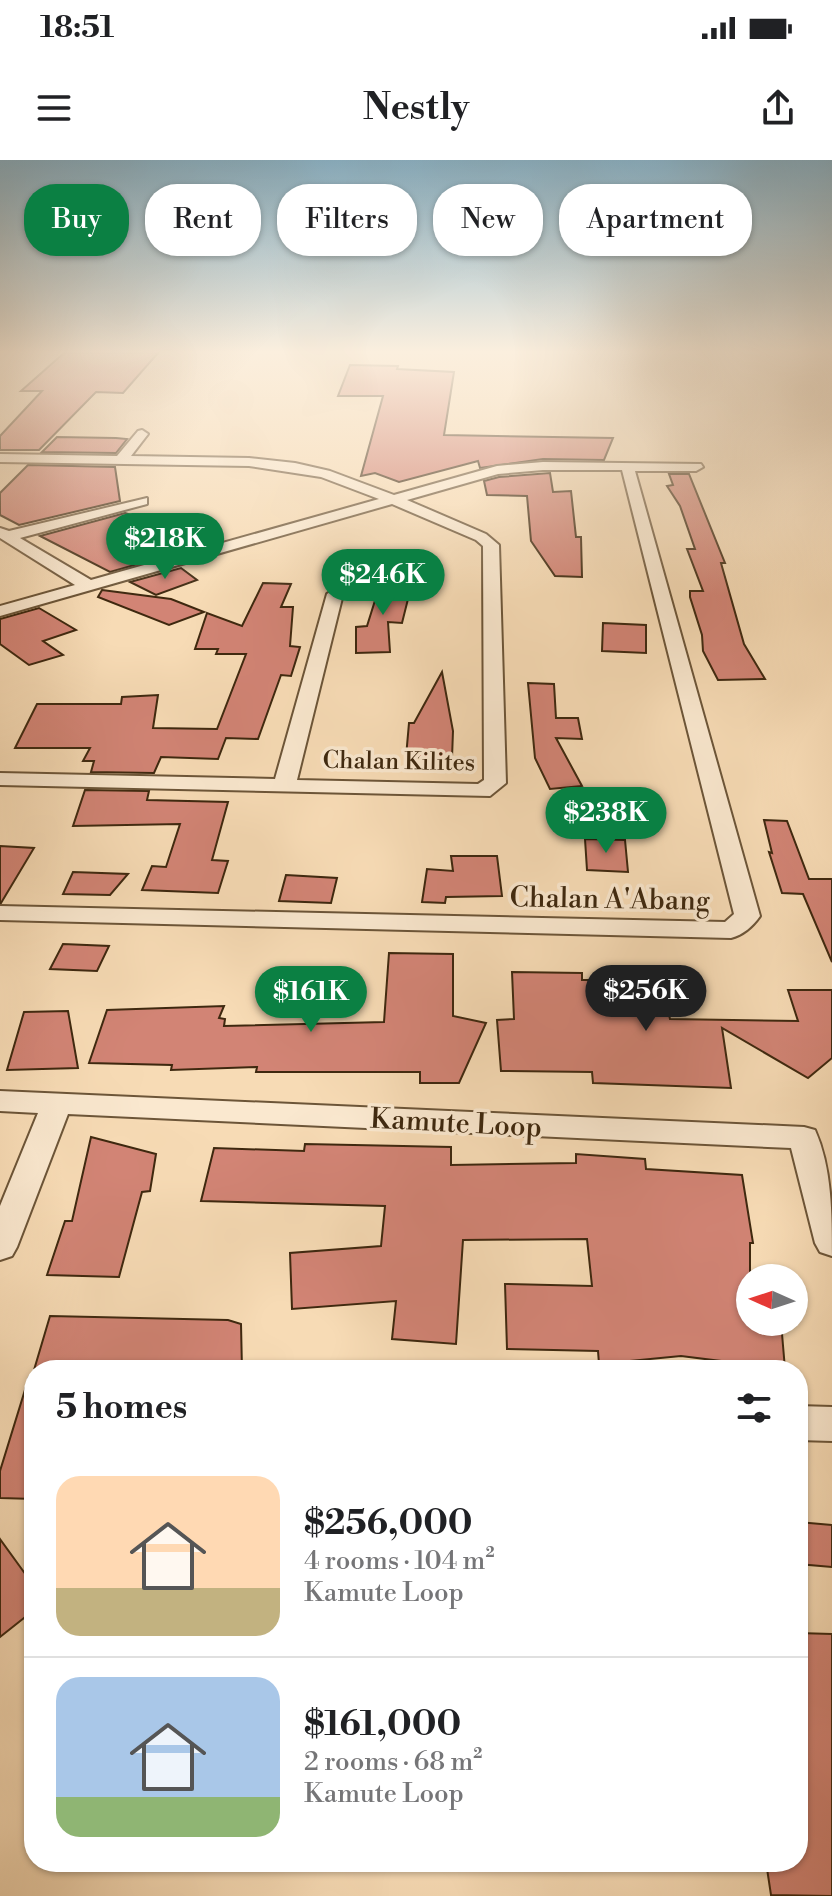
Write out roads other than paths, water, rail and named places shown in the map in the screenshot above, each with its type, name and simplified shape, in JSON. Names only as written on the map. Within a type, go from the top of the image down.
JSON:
[{"type":"street","points":[[121,460],[142,434]]},
{"type":"street","points":[[0,458],[249,462],[325,474],[392,499]]},
{"type":"street","name":"Chalan A'Abang","points":[[0,913],[731,930],[747,916],[627,466]]},
{"type":"street","points":[[0,611],[472,476],[520,467],[696,467]]},
{"type":"street","name":"Chalan Kilites","points":[[0,779],[482,791],[495,783],[491,545],[481,537],[392,499]]},
{"type":"street","points":[[4,534],[142,501]]},
{"type":"street","points":[[4,534],[89,586]]},
{"type":"street","points":[[285,784],[335,594]]},
{"type":"street","name":"Kamute Loop","points":[[0,1101],[804,1138],[832,1243]]},
{"type":"street","points":[[0,1247],[57,1103]]},
{"type":"street","points":[[808,1423],[832,1424]]}]
